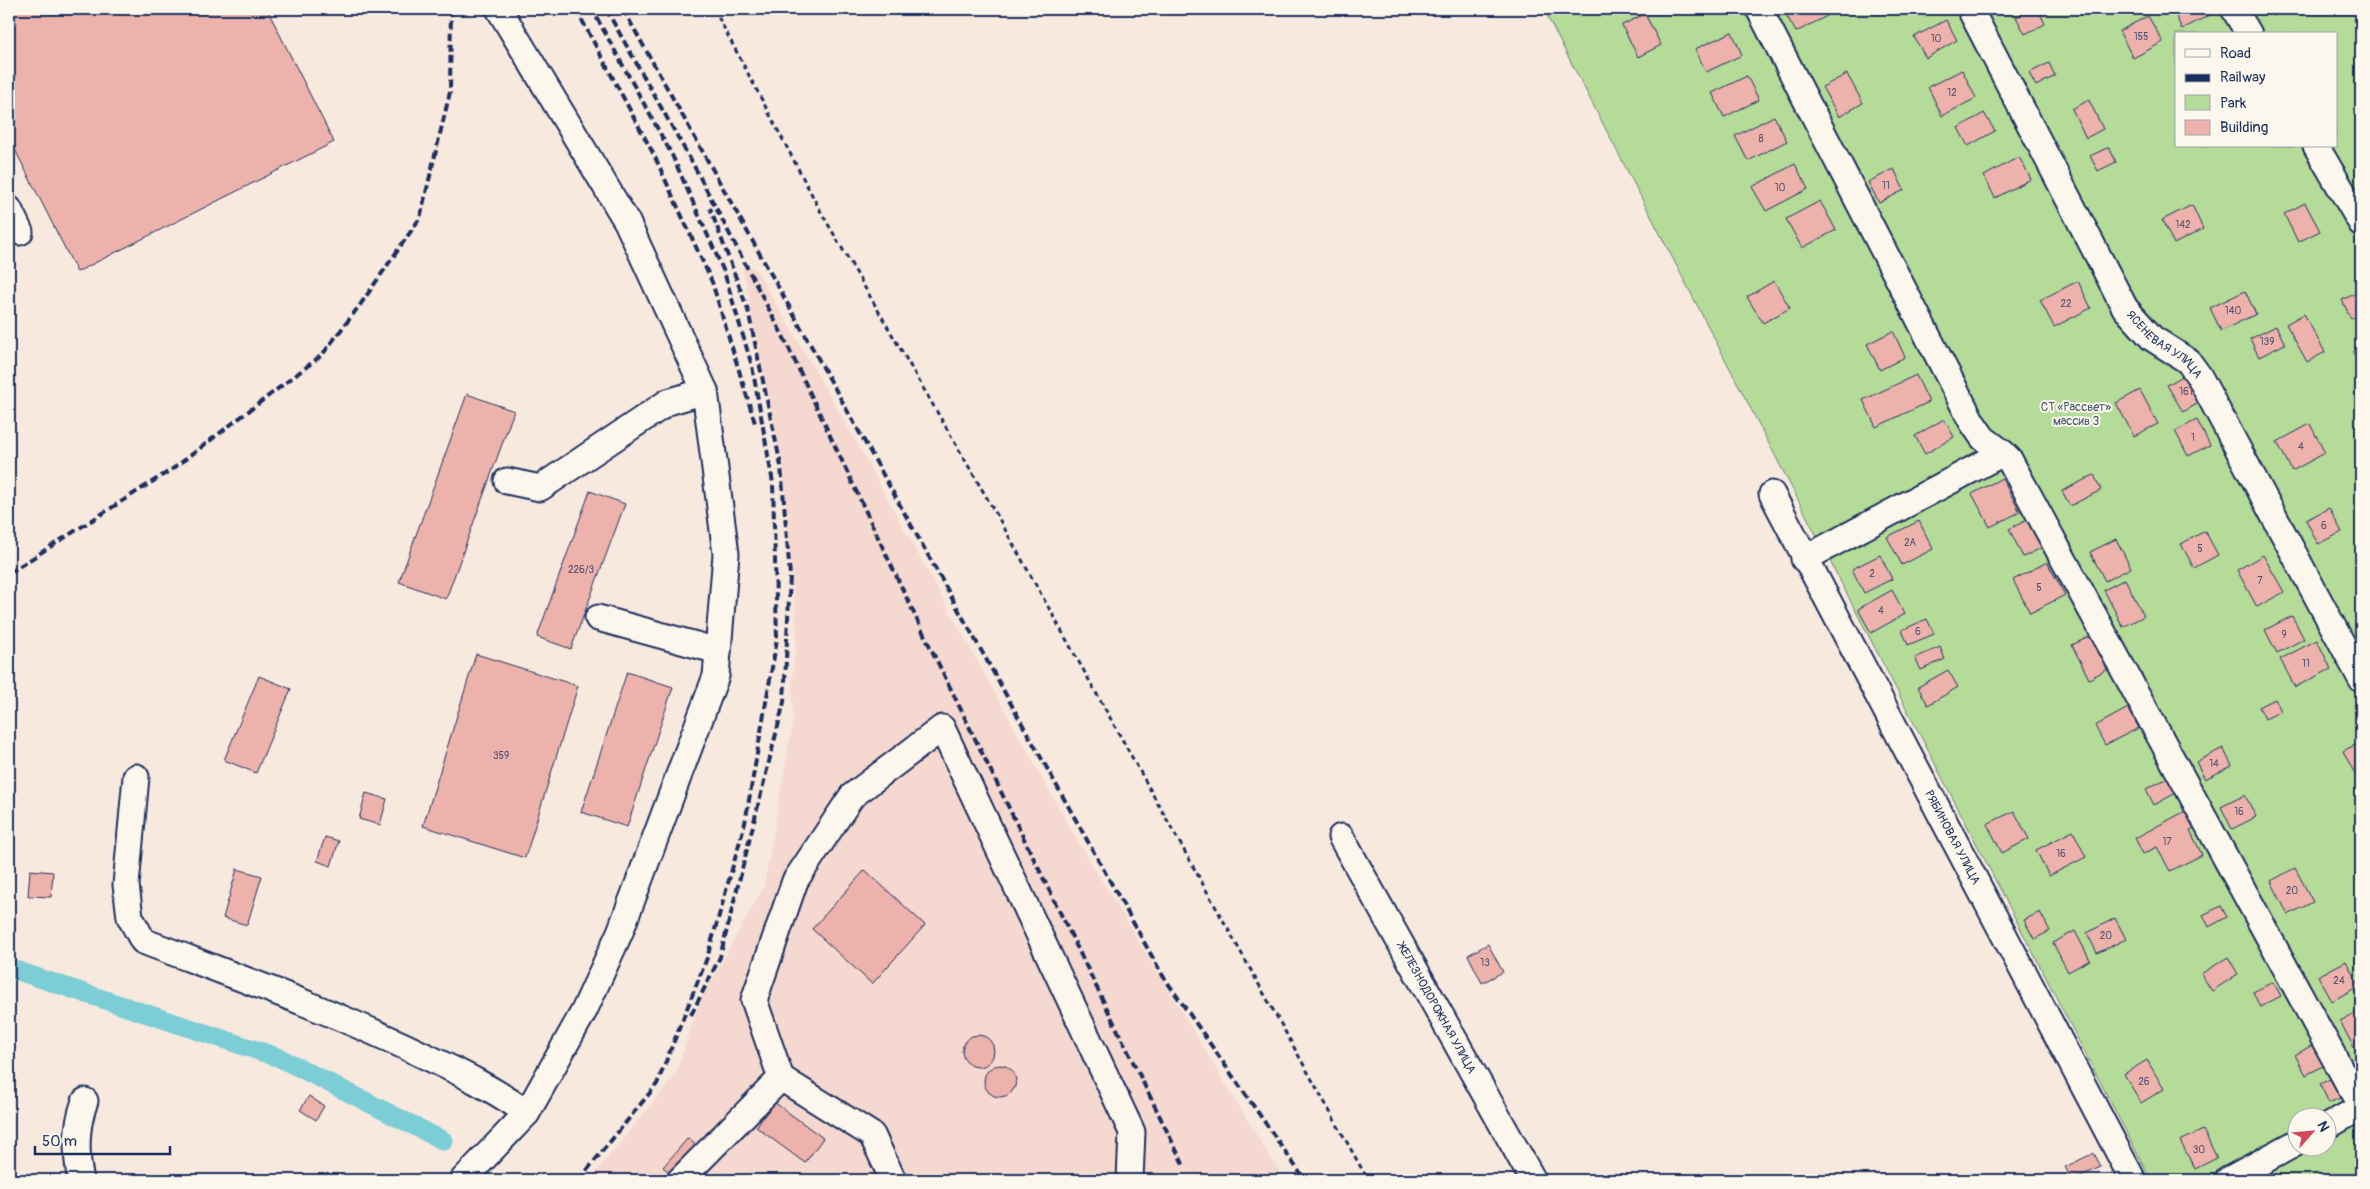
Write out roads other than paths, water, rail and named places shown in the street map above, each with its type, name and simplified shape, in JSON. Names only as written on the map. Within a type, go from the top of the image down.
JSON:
[{"type":"street","points":[[463,1180],[527,1113],[584,1011],[620,932],[716,676],[726,554],[705,391],[627,222],[499,9]]},
{"type":"street","points":[[1759,9],[1972,422],[1982,438],[2009,459],[2361,1107],[2338,1120]]},
{"type":"street","name":"ЯСЕНЕВАЯ УЛИЦА","points":[[1970,9],[2125,308],[2152,338],[2188,361],[2200,376],[2361,679]]},
{"type":"street","points":[[2234,9],[2248,32]]},
{"type":"street","points":[[2317,148],[2361,223]]},
{"type":"street","points":[[9,209],[20,232]]},
{"type":"street","points":[[508,481],[540,488],[668,402],[705,391]]},
{"type":"street","points":[[1804,559],[2003,453]]},
{"type":"street","name":"РЯБИНОВАЯ УЛИЦА","points":[[1772,494],[1804,559],[2133,1180]]},
{"type":"street","points":[[598,618],[718,651]]},
{"type":"street","points":[[893,1180],[872,1135],[781,1078],[754,1000],[795,881],[852,796],[942,728],[1132,1132],[1130,1180]]},
{"type":"street","points":[[136,777],[126,885],[130,916],[142,941],[296,999],[390,1039],[495,1090],[527,1113]]},
{"type":"street","name":"ЖЕЛЕЗНОДОРОЖНАЯ УЛИЦА","points":[[1341,838],[1533,1180]]},
{"type":"street","points":[[680,1180],[781,1078]]},
{"type":"street","points":[[81,1180],[76,1159],[77,1122],[84,1101]]},
{"type":"street","points":[[2228,1180],[2288,1147]]},
{"type":"waterway","points":[[9,968],[280,1058],[444,1141]]},
{"type":"railway","points":[[9,573],[174,468],[322,355],[360,305],[420,218],[450,92],[451,9]]},
{"type":"railway","points":[[576,9],[654,155],[712,282],[755,423]]},
{"type":"railway","points":[[579,1180],[657,1084],[707,958],[745,823],[777,639],[773,483],[752,366],[724,272],[672,155],[592,9]]},
{"type":"railway","points":[[606,9],[694,166],[784,338],[918,622],[1185,1168]]},
{"type":"railway","points":[[623,9],[1163,976],[1305,1180]]},
{"type":"railway","points":[[691,1015],[720,957],[784,702],[790,576],[781,466],[748,310],[710,208]]},
{"type":"park label","name":"СТ «Рассвет» массив 3","points":[[2076,414]]}]
